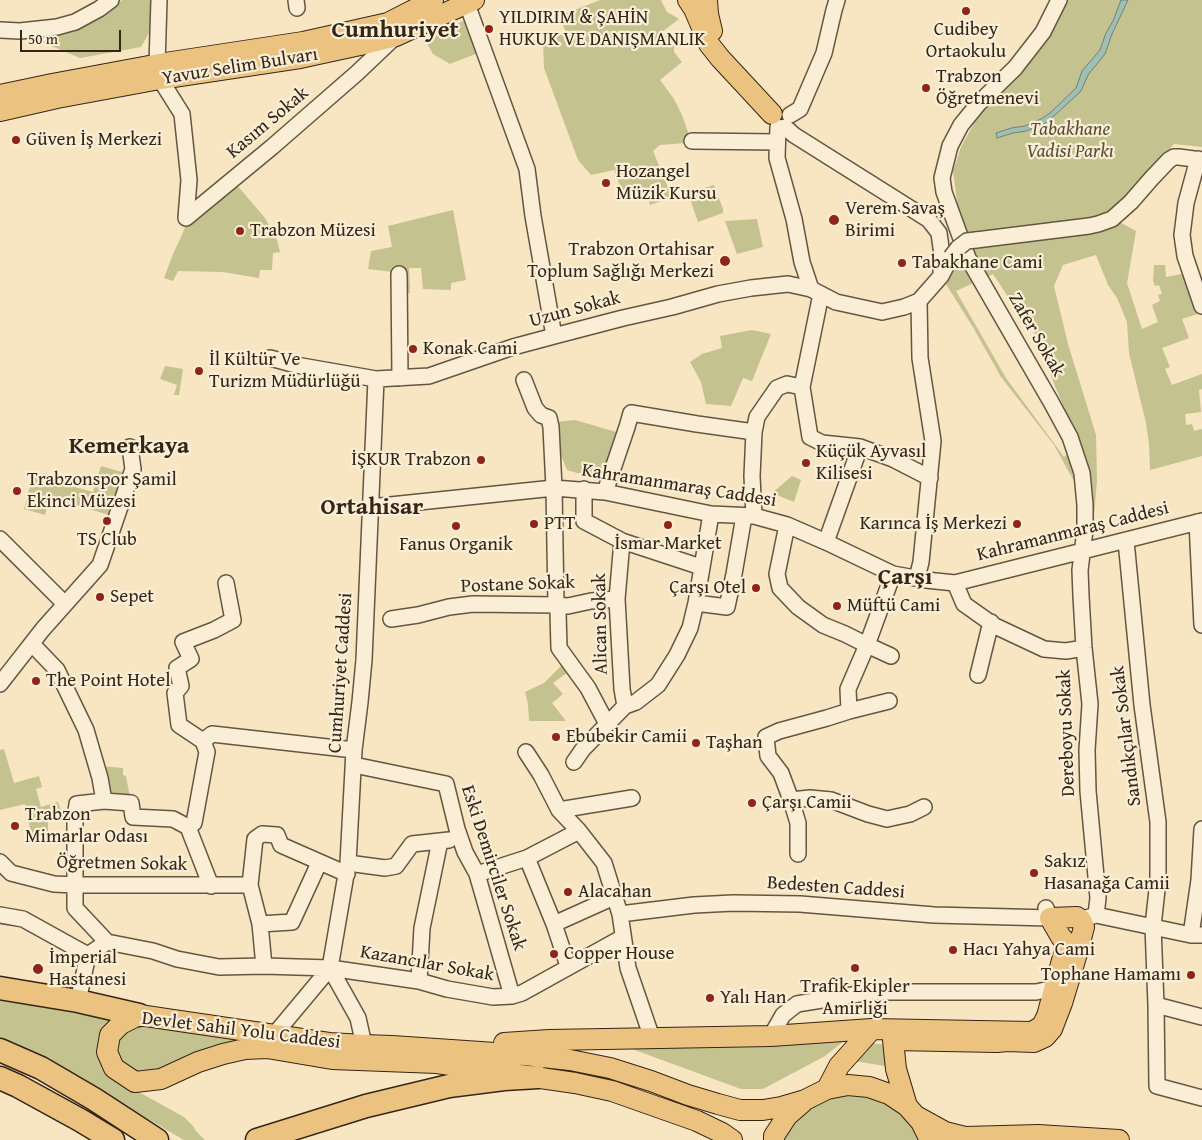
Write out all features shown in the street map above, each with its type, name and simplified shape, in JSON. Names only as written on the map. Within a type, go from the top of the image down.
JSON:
[{"type":"highway","points":[[0,988],[78,1001],[139,1015]]},
{"type":"highway","points":[[0,1050],[41,1068],[94,1099],[157,1140]]},
{"type":"highway","points":[[257,1140],[366,1106],[449,1086],[538,1077]]},
{"type":"highway","points":[[0,1078],[80,1120],[113,1140]]},
{"type":"main road","name":"Yavuz Selim Bulvarı","points":[[0,111],[158,72],[388,23],[433,0]]},
{"type":"main road","name":"Yavuz Selim Bulvarı","points":[[0,95],[52,84],[158,72],[244,68],[300,58],[360,46],[396,36],[470,2]]},
{"type":"main road","points":[[700,8],[709,44],[720,58],[780,118]]},
{"type":"main road","points":[[893,1040],[1034,1042],[1045,1037],[1052,1029],[1062,1003],[1088,917],[1048,913]]},
{"type":"main road","points":[[429,1048],[549,1040],[771,1036],[872,1029],[1032,1032],[1042,1026],[1047,1016],[1065,949],[1065,941],[1061,938],[1048,913]]},
{"type":"main road","name":"Devlet Sahil Yolu Caddesi","points":[[732,1140],[697,1121],[612,1091],[538,1077],[437,1063],[332,1059],[267,1048],[245,1049],[223,1054],[198,1062],[161,1079],[135,1082],[114,1068],[107,1052],[110,1035],[121,1024],[139,1015],[329,1043],[429,1048],[570,1060],[610,1068],[651,1080],[688,1095],[740,1110],[763,1110],[781,1107],[805,1100],[826,1089],[848,1085],[869,1087],[889,1094],[945,1132],[965,1137],[1038,1135],[1119,1140]]},
{"type":"main road","points":[[826,1089],[839,1066],[872,1029]]},
{"type":"main road","name":"Devlet Sahil Yolu Caddesi","points":[[893,1040],[896,1069],[912,1111],[921,1122],[930,1140]]},
{"type":"main road","name":"Devlet Sahil Yolu Caddesi","points":[[774,1140],[774,1136],[787,1116],[805,1100]]},
{"type":"street","points":[[0,30],[20,31],[57,27],[75,22],[99,10],[111,0]]},
{"type":"street","points":[[158,72],[159,0]]},
{"type":"street","points":[[780,118],[800,109],[824,53],[837,0]]},
{"type":"street","name":"Zafer Sokak","points":[[1059,0],[1043,32],[1015,68],[979,103],[961,125],[950,146],[942,178],[944,192],[968,258],[1070,437],[1082,473],[1085,505],[1083,551]]},
{"type":"street","points":[[470,2],[527,169],[533,216],[554,336]]},
{"type":"street","name":"Kasım Sokak","points":[[158,72],[182,114],[190,180],[186,218],[272,147],[357,73],[396,36]]},
{"type":"street","points":[[780,118],[777,158],[794,219],[802,262],[816,291],[802,387],[810,437],[822,443],[860,447],[930,478]]},
{"type":"street","points":[[780,118],[794,135],[929,220],[940,233],[941,276]]},
{"type":"street","points":[[692,141],[777,142]]},
{"type":"street","points":[[917,578],[921,562],[933,441],[920,358],[919,301],[941,276],[958,248],[968,241],[1089,226],[1112,218],[1132,202],[1168,160],[1179,157],[1200,160],[1186,203],[1182,235],[1185,256],[1202,306]]},
{"type":"street","points":[[399,274],[400,378]]},
{"type":"street","name":"Uzun Sokak","points":[[270,358],[296,365],[376,378],[428,376],[513,347],[718,294],[788,284],[816,291],[836,302],[882,312],[904,308],[919,301]]},
{"type":"street","name":"Cumhuriyet Caddesi","points":[[330,968],[347,868],[354,750],[364,660],[376,378]]},
{"type":"street","points":[[524,380],[535,408],[541,415],[550,418],[559,648],[588,688],[606,724]]},
{"type":"street","points":[[696,603],[727,607],[749,516],[754,432],[757,417],[776,388],[787,384],[802,387]]},
{"type":"street","points":[[605,492],[628,427],[631,413],[754,432]]},
{"type":"street","points":[[0,684],[65,604],[100,565],[133,469],[130,447]]},
{"type":"street","points":[[826,542],[860,447]]},
{"type":"street","name":"Kahramanmaraş Caddesi","points":[[371,507],[554,488],[584,489],[711,514],[749,516],[786,525],[894,574],[956,583],[1200,521]]},
{"type":"street","points":[[584,489],[584,521],[622,541],[701,567]]},
{"type":"street","points":[[574,762],[583,749],[625,706],[636,702],[658,685],[677,656],[690,628],[696,603],[711,514]]},
{"type":"street","points":[[1200,521],[1202,625]]},
{"type":"street","points":[[786,525],[777,574],[780,588],[798,607],[824,625],[891,656]]},
{"type":"street","points":[[0,539],[65,604]]},
{"type":"street","name":"Alican Sokak","points":[[622,541],[618,599],[622,689],[625,706]]},
{"type":"street","name":"Sandıkçılar Sokak","points":[[1126,541],[1142,705],[1158,822],[1158,881],[1153,926],[1157,1086],[1202,1098]]},
{"type":"street","name":"Dereboyu Sokak","points":[[1083,551],[1080,570],[1084,648],[1090,704],[1087,750],[1088,783],[1098,898],[1088,917]]},
{"type":"street","points":[[849,711],[848,690],[894,574]]},
{"type":"street","points":[[188,827],[194,823],[207,752],[203,741],[179,725],[175,693],[181,686],[176,668],[191,658],[183,642],[214,630],[232,620],[226,583]]},
{"type":"street","points":[[956,583],[964,604],[995,626],[1044,648],[1066,651],[1084,648]]},
{"type":"street","name":"Postane Sokak","points":[[390,620],[449,607],[473,604],[568,606],[590,601],[618,599]]},
{"type":"street","points":[[978,675],[991,622]]},
{"type":"street","points":[[32,644],[57,670],[86,730],[100,778],[104,801]]},
{"type":"street","points":[[798,854],[798,823],[781,773],[768,756],[766,737],[779,731],[889,701]]},
{"type":"street","points":[[203,741],[212,734],[354,750]]},
{"type":"street","points":[[526,752],[560,810],[604,863],[620,914],[628,968],[652,1038]]},
{"type":"street","name":"Eski Demirciler Sokak","points":[[354,765],[446,784],[460,839],[477,874],[512,996]]},
{"type":"street","points":[[560,810],[632,798]]},
{"type":"street","points":[[791,800],[810,798],[831,800],[887,819],[910,814],[924,808]]},
{"type":"street","points":[[78,1001],[88,955],[107,942],[75,908],[75,818],[77,804],[104,801],[131,803],[133,817],[173,819],[188,827],[212,886]]},
{"type":"street","points":[[1088,917],[1130,922],[1197,935],[1202,828]]},
{"type":"street","points":[[477,874],[527,858],[579,831]]},
{"type":"street","points":[[264,966],[260,924],[250,885],[255,839],[262,834],[277,835],[281,845],[319,863],[347,868],[385,868],[396,866],[412,844],[460,839]]},
{"type":"street","points":[[419,981],[422,928],[440,841]]},
{"type":"street","points":[[527,858],[554,924],[568,966]]},
{"type":"street","name":"Öğretmen Sokak","points":[[0,862],[11,872],[54,884],[250,885]]},
{"type":"street","points":[[260,924],[292,922],[319,863]]},
{"type":"street","points":[[554,924],[614,897]]},
{"type":"street","name":"Bedesten Caddesi","points":[[620,914],[694,905],[733,903],[800,904],[934,915],[1048,913]]},
{"type":"street","points":[[0,915],[23,919],[88,955]]},
{"type":"street","name":"Kazancılar Sokak","points":[[107,942],[219,967],[330,968],[419,981],[448,989],[493,997],[512,996],[522,993],[623,937]]},
{"type":"street","points":[[274,1035],[330,968],[358,1018],[364,1046]]},
{"type":"street","points":[[771,1036],[783,1015],[797,1004],[871,992],[1036,992],[1055,988]]},
{"type":"street","points":[[1156,1004],[1202,1017]]},
{"type":"street","points":[[872,1029],[893,1040]]},
{"type":"green space","points":[[122,0],[152,0],[153,26],[141,47],[80,58],[42,42],[104,14]]},
{"type":"green space","points":[[600,0],[661,0],[667,12],[679,19],[662,32],[674,45],[674,52],[682,62],[660,80],[674,99],[690,138],[685,143],[660,145],[653,151],[672,197],[650,205],[645,187],[622,191],[614,170],[591,175],[578,160],[544,68],[543,43],[566,32],[560,19],[567,13]]},
{"type":"green space","name":"Tabakhane Vadisi Parkı","points":[[1064,0],[1202,0],[1202,147],[1174,144],[1112,218],[1136,231],[1127,283],[1142,329],[1158,322],[1152,305],[1160,301],[1158,295],[1162,294],[1159,285],[1155,286],[1153,281],[1154,265],[1165,265],[1166,277],[1187,273],[1201,313],[1182,319],[1189,338],[1162,348],[1170,367],[1165,369],[1172,385],[1202,374],[1202,389],[1199,390],[1201,412],[1185,414],[1186,425],[1192,424],[1194,431],[1202,429],[1202,456],[1150,470],[1146,423],[1129,353],[1127,322],[1117,298],[1108,285],[1096,255],[1063,265],[1054,286],[1068,344],[1096,435],[1097,481],[1094,516],[1078,527],[1075,483],[1054,445],[1001,377],[946,284],[972,242],[947,224],[961,231],[953,171],[961,147],[979,114]],"holes":[[[993,274],[1014,306],[1024,303],[1062,403],[1070,452],[1064,457],[1006,378],[956,291]]]},
{"type":"green space","points":[[465,20],[478,53],[450,64],[433,54],[425,40]]},
{"type":"green space","points":[[235,183],[265,218],[277,240],[280,252],[273,253],[272,270],[260,270],[259,278],[223,272],[178,271],[173,281],[164,278],[185,227],[192,218]]},
{"type":"green space","points":[[714,185],[723,213],[698,222],[688,193]]},
{"type":"green space","points":[[453,210],[466,280],[451,283],[451,290],[423,289],[421,268],[409,268],[410,293],[404,294],[393,272],[368,269],[371,251],[392,247],[388,226]]},
{"type":"green space","points":[[757,219],[763,247],[737,254],[725,221]]},
{"type":"green space","points":[[752,330],[771,334],[752,381],[743,378],[731,406],[706,404],[701,382],[690,362],[702,354],[722,348],[720,336]]},
{"type":"green space","points":[[165,366],[183,369],[179,395],[174,395],[177,385],[160,379]]},
{"type":"green space","points":[[575,420],[623,434],[608,473],[577,473],[567,470],[559,450],[556,422]]},
{"type":"green space","points":[[101,466],[129,474],[113,516],[50,498],[45,515],[24,509],[32,478],[38,477],[93,492]]},
{"type":"green space","points":[[792,476],[801,480],[794,502],[772,493]]},
{"type":"green space","points":[[563,664],[571,670],[553,683],[563,694],[552,703],[566,721],[529,721],[525,692],[544,683]]},
{"type":"green space","points":[[4,749],[14,783],[39,776],[42,787],[36,789],[41,807],[58,802],[64,819],[48,820],[48,836],[55,837],[48,843],[33,843],[25,804],[0,810],[0,750]]},
{"type":"green space","points":[[99,766],[123,768],[123,775],[126,776],[130,798],[108,796]]},
{"type":"green space","points":[[0,997],[117,1020],[111,1027],[117,1080],[184,1117],[205,1140],[184,1140],[76,1077],[0,1040]]},
{"type":"green space","points":[[146,1022],[269,1040],[140,1076],[120,1064],[117,1042],[125,1032]]},
{"type":"green space","points":[[844,1041],[825,1056],[763,1089],[741,1089],[632,1049],[771,1046]]},
{"type":"green space","points":[[868,1043],[888,1045],[885,1066],[854,1061]]},
{"type":"green space","points":[[841,1091],[891,1100],[925,1140],[779,1140],[795,1115]]},
{"type":"water","points":[[1121,0],[1128,0],[1105,54],[1088,75],[1081,91],[1044,124],[1026,131],[997,138],[996,133],[1025,126],[1041,119],[1076,88],[1082,71],[1100,50]]},
{"type":"place","name":"Cudibey Ortaokulu","points":[[966,11]]},
{"type":"place","name":"YILDIRIM & ŞAHİN HUKUK VE DANIŞMANLIK","points":[[489,29]]},
{"type":"place","name":"Trabzon Öğretmenevi","points":[[926,88]]},
{"type":"place","name":"Güven İş Merkezi","points":[[16,140]]},
{"type":"place","name":"Hozangel Müzik Kursu","points":[[606,183]]},
{"type":"place","name":"Verem Savaş Birimi","points":[[834,220]]},
{"type":"place","name":"Trabzon Müzesi","points":[[240,231]]},
{"type":"place","name":"Trabzon Ortahisar Toplum Sağlığı Merkezi","points":[[725,261]]},
{"type":"place","name":"Tabakhane Cami","points":[[902,263]]},
{"type":"place","name":"Konak Cami","points":[[413,349]]},
{"type":"place","name":"İl Kültür Ve Turizm Müdürlüğü","points":[[199,371]]},
{"type":"place","name":"İŞKUR Trabzon","points":[[481,460]]},
{"type":"place","name":"Küçük Ayvasıl Kilisesi","points":[[806,463]]},
{"type":"place","name":"Trabzonspor Şamil Ekinci Müzesi","points":[[17,491]]},
{"type":"place","name":"TS Club","points":[[107,521]]},
{"type":"place","name":"PTT","points":[[534,524]]},
{"type":"place","name":"Karınca İş Merkezi","points":[[1017,524]]},
{"type":"place","name":"İsmar Market","points":[[668,525]]},
{"type":"place","name":"Fanus Organik","points":[[456,526]]},
{"type":"place","name":"Çarşı Otel","points":[[756,588]]},
{"type":"place","name":"Sepet","points":[[100,597]]},
{"type":"place","name":"Müftü Cami","points":[[837,606]]},
{"type":"place","name":"The Point Hotel","points":[[36,681]]},
{"type":"place","name":"Ebubekir Camii","points":[[556,737]]},
{"type":"place","name":"Taşhan","points":[[696,743]]},
{"type":"place","name":"Çarşı Camii","points":[[752,803]]},
{"type":"place","name":"Trabzon Mimarlar Odası","points":[[15,826]]},
{"type":"place","name":"Sakız Hasanağa Camii","points":[[1034,873]]},
{"type":"place","name":"Alacahan","points":[[568,892]]},
{"type":"place","name":"Hacı Yahya Cami","points":[[953,950]]},
{"type":"place","name":"Copper House","points":[[554,954]]},
{"type":"place","name":"Trafik Ekipler Amirliği","points":[[855,968]]},
{"type":"place","name":"İmperial Hastanesi","points":[[38,969]]},
{"type":"place","name":"Tophane Hamamı","points":[[1191,975]]},
{"type":"place","name":"Yalı Han","points":[[710,998]]},
{"type":"district","name":"Cumhuriyet","points":[[395,31]]},
{"type":"district","name":"Kemerkaya","points":[[129,447]]},
{"type":"district","name":"Ortahisar","points":[[372,508]]},
{"type":"district","name":"Çarşı","points":[[905,578]]}]
